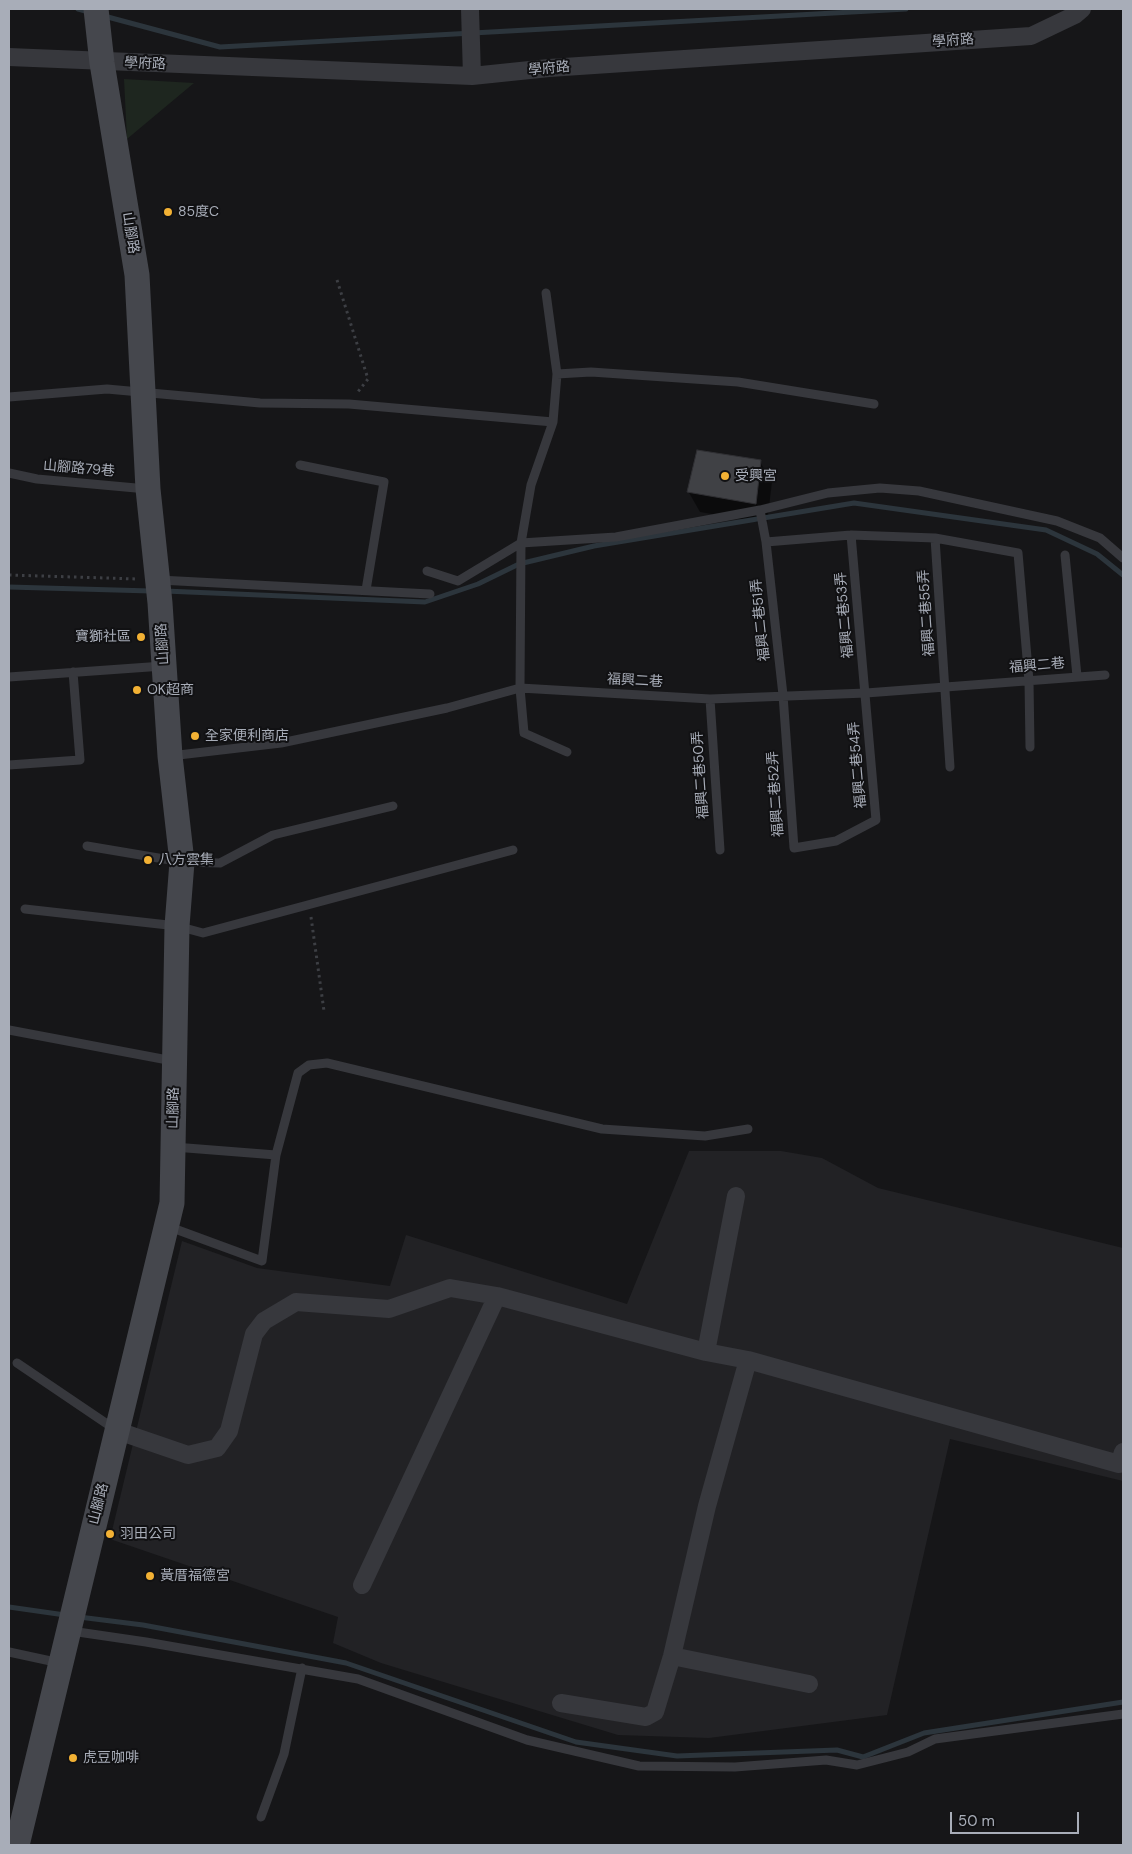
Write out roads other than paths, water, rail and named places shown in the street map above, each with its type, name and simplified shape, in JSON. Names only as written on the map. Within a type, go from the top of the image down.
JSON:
[{"type":"main road","name":"山腳路","points":[[69,1631],[172,1203],[177,926],[182,862],[170,756],[159,591],[148,489],[137,275],[102,62],[96,9]]},
{"type":"main road","points":[[16,1845],[69,1631]]},
{"type":"street","points":[[470,9],[472,76]]},
{"type":"street","name":"學府路","points":[[9,57],[472,76],[549,68],[1031,36],[1075,15],[1082,9]]},
{"type":"street","points":[[706,1352],[736,1196]]},
{"type":"street","points":[[118,1431],[188,1455],[217,1448],[229,1431],[254,1334],[264,1321],[296,1302],[389,1309],[450,1288],[497,1296],[706,1352],[748,1360],[1119,1464],[1123,1452]]},
{"type":"street","points":[[362,1585],[497,1296]]},
{"type":"street","points":[[561,1703],[646,1717],[655,1712],[672,1656],[707,1506],[748,1360]]},
{"type":"street","points":[[672,1656],[809,1684]]},
{"type":"lane","points":[[546,293],[557,374],[554,422],[531,485],[521,543],[520,688],[524,733],[567,752]]},
{"type":"lane","points":[[557,374],[619,373],[738,382],[874,404]]},
{"type":"lane","points":[[9,397],[108,389],[260,402],[349,404],[554,422]]},
{"type":"lane","points":[[300,465],[384,482],[366,590]]},
{"type":"lane","name":"山腳路79巷","points":[[9,473],[37,479],[148,489]]},
{"type":"lane","points":[[427,571],[458,581],[521,543],[616,537],[760,510],[828,493],[880,488],[919,491],[1057,521],[1100,538],[1123,558]]},
{"type":"lane","name":"福興二巷51弄","points":[[760,510],[766,542],[783,695]]},
{"type":"lane","points":[[766,542],[851,535],[935,538],[1018,553],[1028,681],[1030,746]]},
{"type":"lane","name":"福興二巷53弄","points":[[851,535],[866,693]]},
{"type":"lane","name":"福興二巷55弄","points":[[935,538],[950,767]]},
{"type":"lane","points":[[1065,555],[1077,676]]},
{"type":"lane","points":[[159,591],[366,590],[430,594]]},
{"type":"lane","points":[[9,677],[164,666]]},
{"type":"lane","points":[[9,765],[80,760],[73,672]]},
{"type":"lane","name":"福興二巷","points":[[170,756],[281,743],[447,708],[520,688],[710,699],[866,693],[1105,675]]},
{"type":"lane","name":"福興二巷54弄","points":[[836,841],[876,820],[866,693]]},
{"type":"lane","name":"福興二巷52弄","points":[[783,695],[794,848],[836,841]]},
{"type":"lane","name":"福興二巷50弄","points":[[710,699],[720,850]]},
{"type":"lane","points":[[87,846],[182,862],[220,863],[272,834],[393,806]]},
{"type":"lane","points":[[25,910],[177,926],[203,933],[513,850]]},
{"type":"lane","points":[[9,1030],[175,1061]]},
{"type":"lane","points":[[167,1226],[262,1261],[276,1155],[298,1073],[309,1065],[326,1063],[602,1129],[705,1136],[748,1129]]},
{"type":"lane","points":[[173,1146],[276,1155]]},
{"type":"lane","points":[[16,1363],[118,1431]]},
{"type":"lane","points":[[69,1631],[146,1642],[358,1679],[527,1740],[639,1766],[734,1767],[826,1760],[857,1765],[908,1752],[935,1739],[1123,1714]]},
{"type":"lane","points":[[9,1652],[62,1663]]},
{"type":"lane","points":[[260,1817],[284,1754],[302,1668]]},
{"type":"waterway","points":[[78,9],[89,12]]},
{"type":"waterway","points":[[104,16],[220,47],[906,9]]},
{"type":"waterway","points":[[165,591],[425,602],[478,584],[519,564],[594,546],[854,503],[1046,530],[1097,554],[1123,575]]},
{"type":"waterway","points":[[9,587],[151,591]]},
{"type":"waterway","points":[[9,1607],[65,1615]]},
{"type":"waterway","points":[[79,1617],[143,1625],[346,1663],[576,1742],[677,1756],[837,1750],[863,1757],[924,1733],[1123,1702]]},
{"type":"place","name":"85度C","points":[[168,212]]},
{"type":"place","name":"受興宮","points":[[725,476]]},
{"type":"place","name":"寶獅社區","points":[[141,637]]},
{"type":"place","name":"OK超商","points":[[137,690]]},
{"type":"place","name":"全家便利商店","points":[[195,736]]},
{"type":"place","name":"八方雲集","points":[[148,860]]},
{"type":"place","name":"羽田公司","points":[[110,1534]]},
{"type":"place","name":"黃厝福德宮","points":[[150,1576]]},
{"type":"place","name":"虎豆咖啡","points":[[73,1758]]}]
